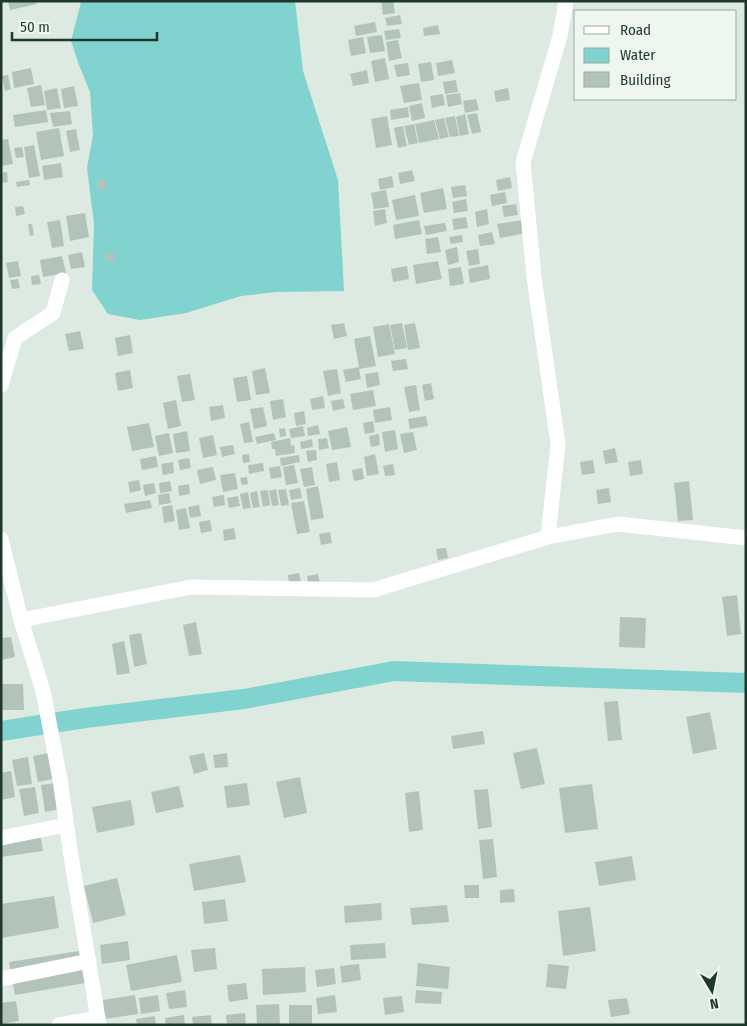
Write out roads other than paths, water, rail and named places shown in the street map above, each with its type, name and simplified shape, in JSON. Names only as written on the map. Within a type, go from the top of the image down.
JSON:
[{"type":"street","points":[[548,537],[558,444],[534,277],[523,162],[560,36],[566,1]]},
{"type":"street","points":[[1,384],[15,338],[53,313],[62,280]]},
{"type":"street","points":[[21,620],[191,587],[373,590],[548,537],[618,524],[746,538]]},
{"type":"street","points":[[1,539],[21,620],[42,691],[60,779],[99,1022],[59,1025]]},
{"type":"street","points":[[1,838],[66,825]]},
{"type":"street","points":[[1,979],[89,961]]},
{"type":"water","points":[[295,1],[303,71],[338,180],[344,291],[276,292],[241,296],[186,313],[140,320],[108,314],[92,290],[94,224],[87,168],[93,135],[90,92],[71,41],[81,2]]},
{"type":"waterway","points":[[1,731],[85,718],[244,699],[394,671],[746,683]]}]
